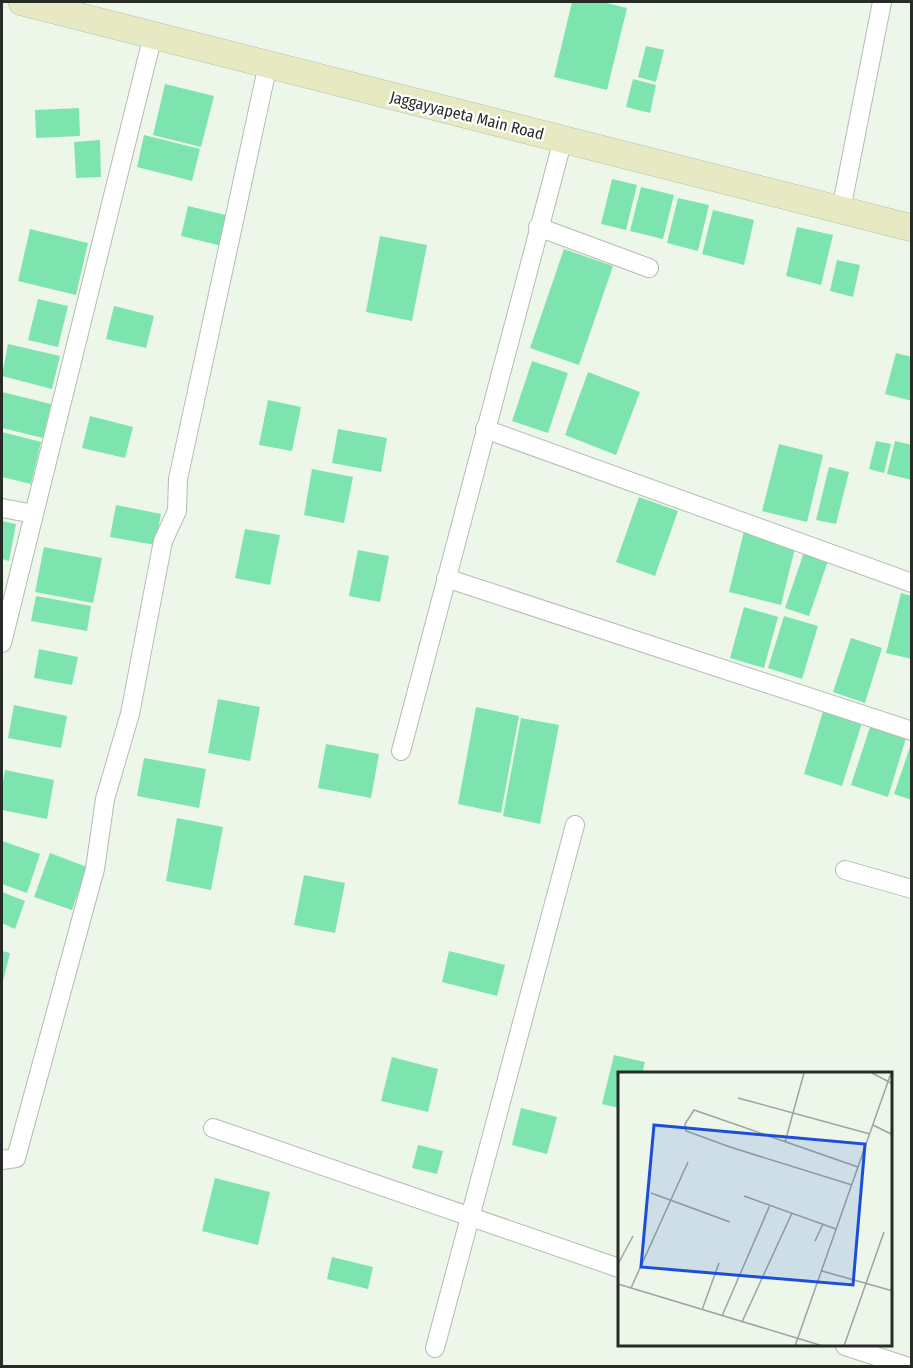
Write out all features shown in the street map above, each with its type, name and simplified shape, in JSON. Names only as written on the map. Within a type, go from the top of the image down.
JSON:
[{"type":"main road","name":"Jaggayyapeta Main Road","points":[[22,2],[912,228]]},
{"type":"street","points":[[841,210],[882,2]]},
{"type":"street","points":[[2,643],[153,35]]},
{"type":"street","points":[[2,1160],[16,1158],[95,869],[105,799],[130,714],[163,541],[177,512],[178,479],[268,64]]},
{"type":"street","points":[[401,751],[563,139]]},
{"type":"street","points":[[538,227],[649,268]]},
{"type":"street","points":[[485,429],[912,583]]},
{"type":"street","points":[[2,508],[34,514]]},
{"type":"street","points":[[446,578],[912,731]]},
{"type":"street","points":[[435,1348],[575,825]]},
{"type":"street","points":[[845,870],[912,889]]},
{"type":"street","points":[[213,1128],[618,1268]]},
{"type":"street","points":[[847,1347],[906,1366]]},
{"type":"building","points":[[572,2],[603,2],[627,8],[607,90],[554,77]]},
{"type":"building","points":[[646,46],[664,50],[656,82],[638,77]]},
{"type":"building","points":[[633,79],[656,85],[650,113],[626,107]]},
{"type":"building","points":[[165,84],[214,96],[201,147],[153,135]]},
{"type":"building","points":[[79,108],[80,136],[36,138],[35,110]]},
{"type":"building","points":[[144,135],[200,149],[192,181],[137,167]]},
{"type":"building","points":[[100,140],[101,177],[76,178],[74,142]]},
{"type":"building","points":[[612,179],[637,185],[626,230],[601,224]]},
{"type":"building","points":[[641,187],[674,195],[663,239],[630,231]]},
{"type":"building","points":[[678,198],[709,205],[698,251],[667,243]]},
{"type":"building","points":[[188,206],[230,216],[222,246],[181,236]]},
{"type":"building","points":[[713,210],[754,220],[744,265],[702,254]]},
{"type":"building","points":[[797,227],[833,235],[821,285],[786,276]]},
{"type":"building","points":[[30,229],[88,243],[76,295],[18,281]]},
{"type":"building","points":[[380,236],[427,245],[412,321],[366,312]]},
{"type":"building","points":[[564,249],[613,266],[579,365],[530,348]]},
{"type":"building","points":[[837,260],[860,265],[853,297],[830,291]]},
{"type":"building","points":[[38,299],[68,306],[58,347],[28,340]]},
{"type":"building","points":[[114,306],[154,316],[146,348],[106,339]]},
{"type":"building","points":[[8,344],[60,356],[52,389],[2,376]]},
{"type":"building","points":[[896,353],[912,357],[912,401],[885,394]]},
{"type":"building","points":[[532,361],[568,373],[548,433],[512,421]]},
{"type":"building","points":[[588,372],[640,392],[616,455],[565,435]]},
{"type":"building","points":[[2,392],[51,404],[43,438],[2,428]]},
{"type":"building","points":[[268,400],[301,407],[292,451],[259,445]]},
{"type":"building","points":[[90,416],[133,427],[125,458],[82,448]]},
{"type":"building","points":[[338,429],[387,438],[381,472],[332,463]]},
{"type":"building","points":[[2,432],[41,442],[31,484],[2,477]]},
{"type":"building","points":[[876,441],[891,444],[884,473],[869,469]]},
{"type":"building","points":[[895,441],[912,445],[912,480],[887,474]]},
{"type":"building","points":[[779,444],[823,455],[807,522],[762,511]]},
{"type":"building","points":[[829,467],[849,472],[836,524],[816,520]]},
{"type":"building","points":[[312,469],[353,477],[344,523],[304,515]]},
{"type":"building","points":[[639,497],[678,511],[655,576],[616,562]]},
{"type":"building","points":[[116,505],[161,514],[155,545],[110,537]]},
{"type":"building","points":[[2,521],[16,524],[9,561],[2,559]]},
{"type":"building","points":[[245,529],[280,535],[270,585],[235,578]]},
{"type":"building","points":[[744,531],[796,544],[781,605],[729,592]]},
{"type":"building","points":[[44,547],[102,558],[93,603],[35,592]]},
{"type":"building","points":[[358,550],[389,556],[380,602],[349,596]]},
{"type":"building","points":[[804,552],[828,561],[809,616],[785,608]]},
{"type":"building","points":[[901,593],[912,596],[912,659],[886,653]]},
{"type":"building","points":[[36,596],[91,606],[87,631],[31,621]]},
{"type":"building","points":[[744,607],[778,617],[764,668],[730,658]]},
{"type":"building","points":[[784,616],[818,626],[802,679],[768,668]]},
{"type":"building","points":[[851,638],[882,648],[865,703],[833,692]]},
{"type":"building","points":[[39,649],[78,657],[72,685],[34,678]]},
{"type":"building","points":[[218,699],[260,707],[250,761],[208,753]]},
{"type":"building","points":[[14,705],[67,716],[61,748],[8,738]]},
{"type":"building","points":[[476,707],[519,716],[501,813],[458,804]]},
{"type":"building","points":[[823,711],[862,723],[842,786],[804,774]]},
{"type":"building","points":[[521,718],[559,725],[540,824],[503,816]]},
{"type":"building","points":[[870,727],[906,738],[888,797],[851,785]]},
{"type":"building","points":[[912,741],[912,800],[894,794]]},
{"type":"building","points":[[326,744],[379,754],[371,798],[318,788]]},
{"type":"building","points":[[144,758],[206,769],[199,808],[137,796]]},
{"type":"building","points":[[5,770],[54,780],[47,819],[2,810]]},
{"type":"building","points":[[177,818],[223,827],[211,890],[166,881]]},
{"type":"building","points":[[2,841],[40,854],[27,893],[2,884]]},
{"type":"building","points":[[50,853],[87,867],[72,910],[34,897]]},
{"type":"building","points":[[304,875],[345,883],[335,933],[294,925]]},
{"type":"building","points":[[2,892],[25,901],[15,929],[2,923]]},
{"type":"building","points":[[2,951],[10,953],[3,981],[2,981]]},
{"type":"building","points":[[449,951],[505,965],[497,996],[442,982]]},
{"type":"building","points":[[614,1055],[645,1062],[642,1072],[618,1072],[618,1108],[602,1104]]},
{"type":"building","points":[[392,1057],[438,1069],[428,1112],[381,1101]]},
{"type":"building","points":[[521,1108],[557,1117],[547,1154],[512,1145]]},
{"type":"building","points":[[418,1145],[443,1151],[437,1174],[412,1168]]},
{"type":"building","points":[[215,1178],[270,1192],[258,1245],[202,1231]]},
{"type":"building","points":[[332,1257],[373,1267],[368,1289],[327,1279]]}]
